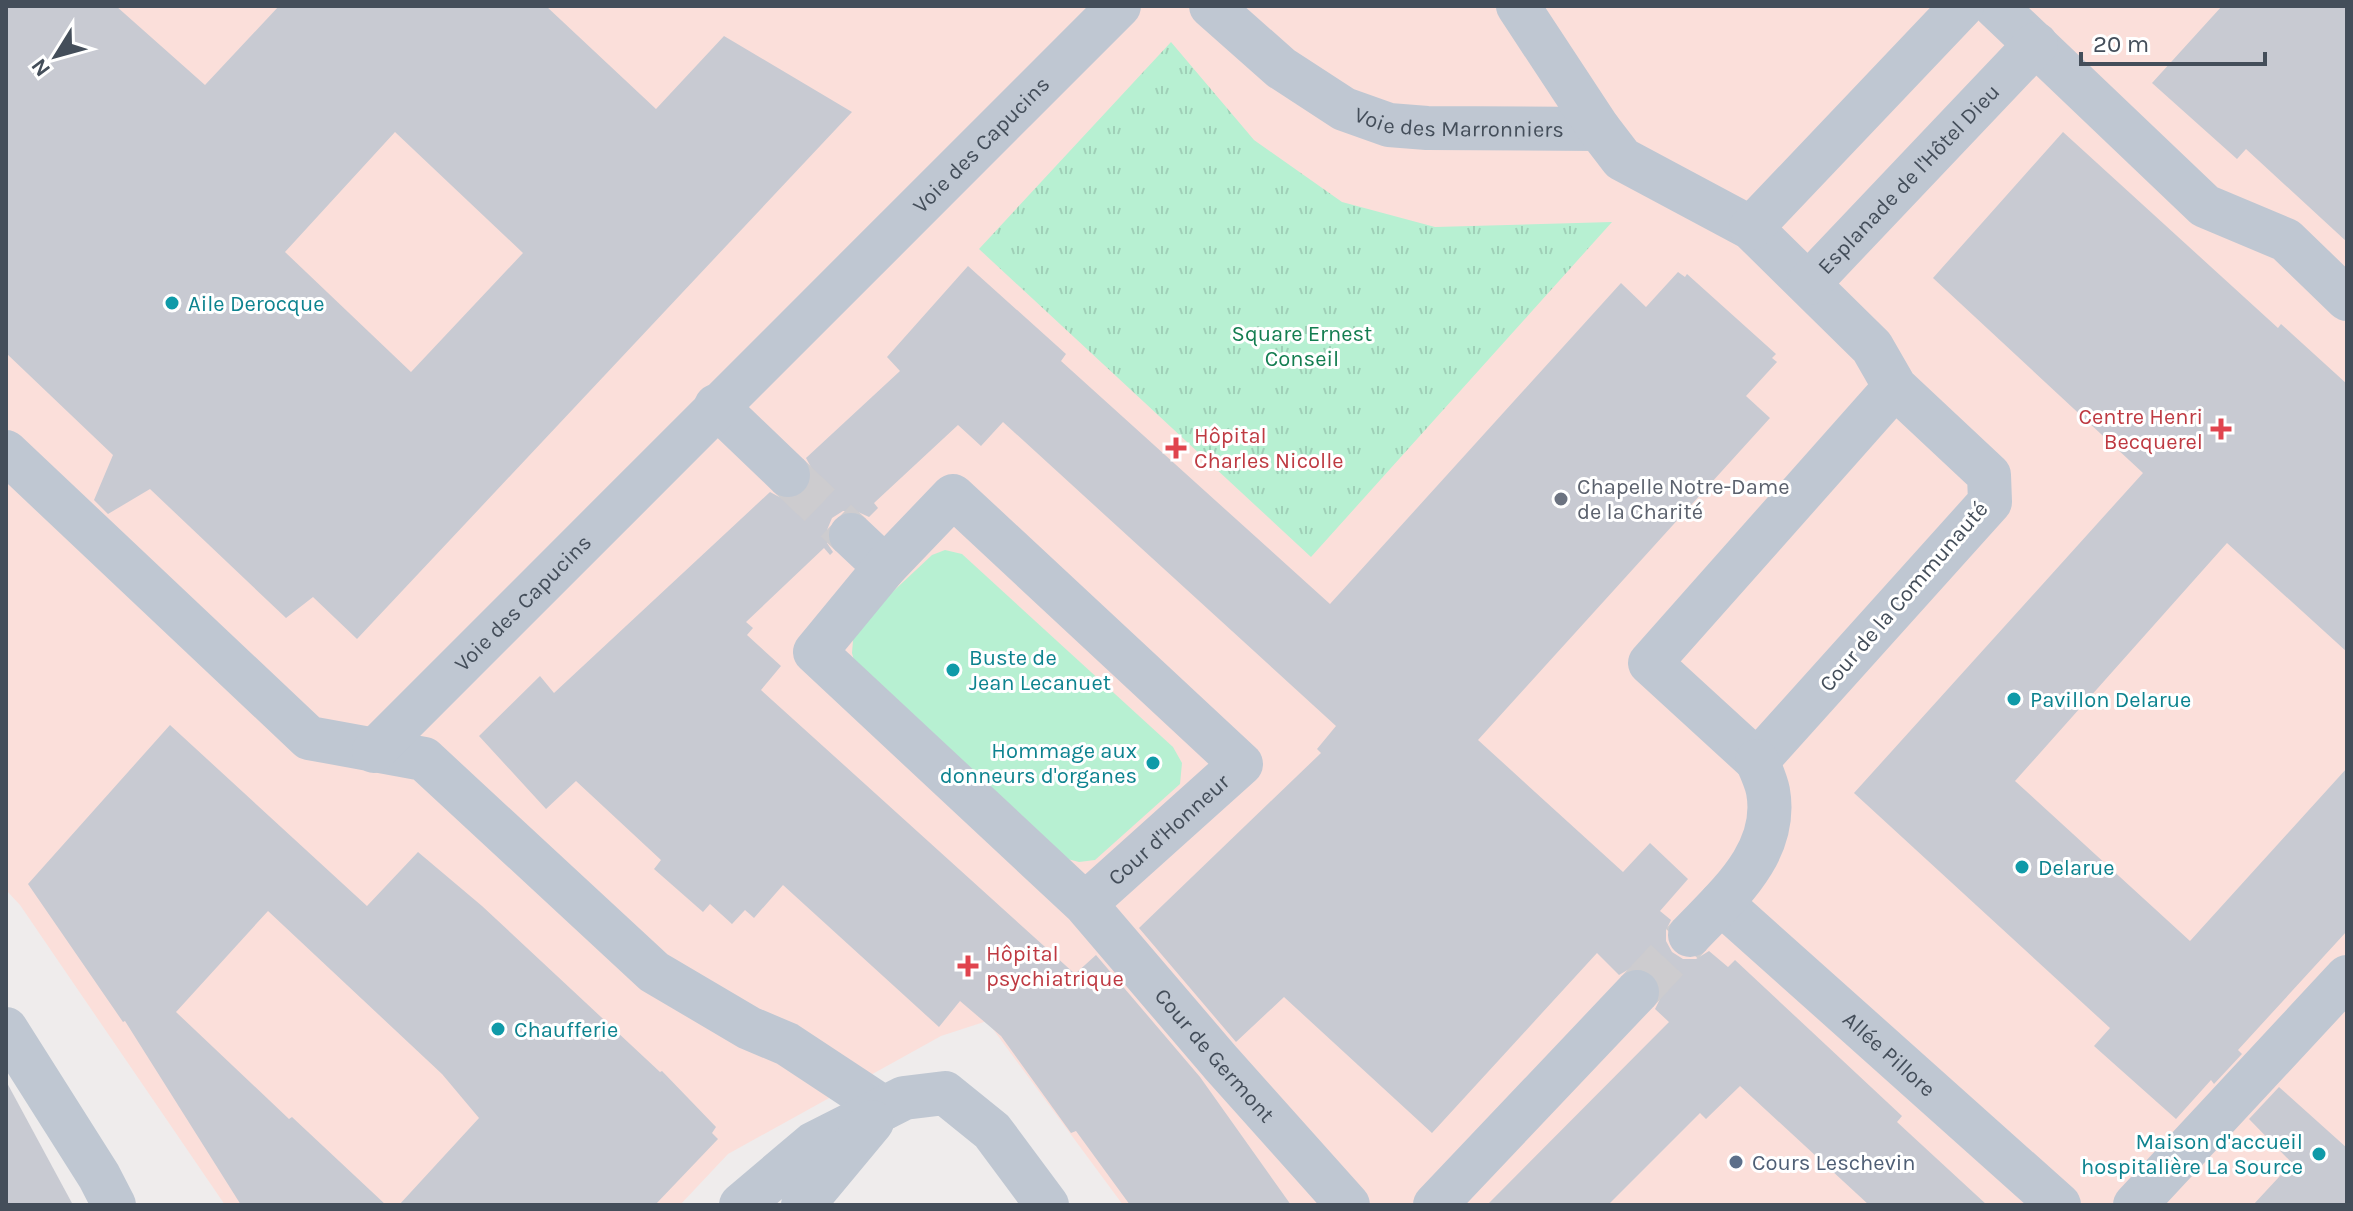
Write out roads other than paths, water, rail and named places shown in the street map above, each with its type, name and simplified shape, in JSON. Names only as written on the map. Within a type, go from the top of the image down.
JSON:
[{"type":"street","name":"Voie des Capucins","points":[[374,751],[1119,6]]},
{"type":"street","name":"Voie des Marronniers","points":[[1211,6],[1281,68],[1344,109],[1389,125],[1599,129]]},
{"type":"street","name":"Voie des Marronniers","points":[[1518,6],[1599,129]]},
{"type":"street","points":[[1751,228],[1962,6]]},
{"type":"street","points":[[1995,6],[2205,206],[2286,240],[2347,299]]},
{"type":"street","name":"Esplanade de l'Hôtel Dieu","points":[[1599,129],[1622,159],[1751,228],[1809,283],[2036,44]]},
{"type":"street","name":"Cour de la Communauté","points":[[1757,761],[1990,502],[1989,475],[1895,387],[1872,347],[1809,283]]},
{"type":"street","points":[[1690,935],[1754,862],[1768,832],[1768,791],[1757,761],[1650,663],[1895,387]]},
{"type":"street","points":[[716,406],[788,475]]},
{"type":"street","points":[[6,452],[309,738],[424,759],[654,972],[749,1028],[787,1044],[884,1108]]},
{"type":"street","name":"Cour d'Honneur","points":[[953,496],[1241,764],[1085,904],[815,652],[885,567],[953,496]]},
{"type":"street","points":[[851,535],[885,567]]},
{"type":"street","name":"Allée Pillore","points":[[1721,903],[2059,1205]]},
{"type":"street","name":"Cour de Germont","points":[[1085,904],[1348,1205]]},
{"type":"street","points":[[2135,1205],[2347,977]]},
{"type":"street","points":[[1435,1205],[1637,992]]},
{"type":"street","points":[[6,1029],[114,1205]]},
{"type":"street","points":[[741,1205],[813,1144],[904,1098],[945,1093],[992,1131],[1047,1205]]},
{"type":"street","points":[[803,1205],[884,1108]]},
{"type":"tunnel","points":[[788,475],[851,535]]},
{"type":"tunnel","points":[[1637,992],[1690,935]]},
{"type":"place","name":"Aile Derocque","points":[[172,303]]},
{"type":"place","name":"Centre Henri Becquerel","points":[[2221,429]]},
{"type":"place","name":"Hôpital Charles Nicolle","points":[[1176,448]]},
{"type":"place","name":"Chapelle Notre-Dame de la Charité","points":[[1561,499]]},
{"type":"place","name":"Buste de Jean Lecanuet","points":[[953,670]]},
{"type":"place","name":"Pavillon Delarue","points":[[2014,699]]},
{"type":"place","name":"Hommage aux donneurs d'organes","points":[[1153,763]]},
{"type":"place","name":"Delarue","points":[[2022,867]]},
{"type":"place","name":"Hôpital psychiatrique","points":[[968,966]]},
{"type":"place","name":"Chaufferie","points":[[498,1029]]},
{"type":"place","name":"Maison d'accueil hospitalière La Source","points":[[2319,1154]]},
{"type":"place","name":"Cours Leschevin","points":[[1736,1162]]},
{"type":"park label","name":"Square Ernest Conseil","points":[[1302,346]]}]
